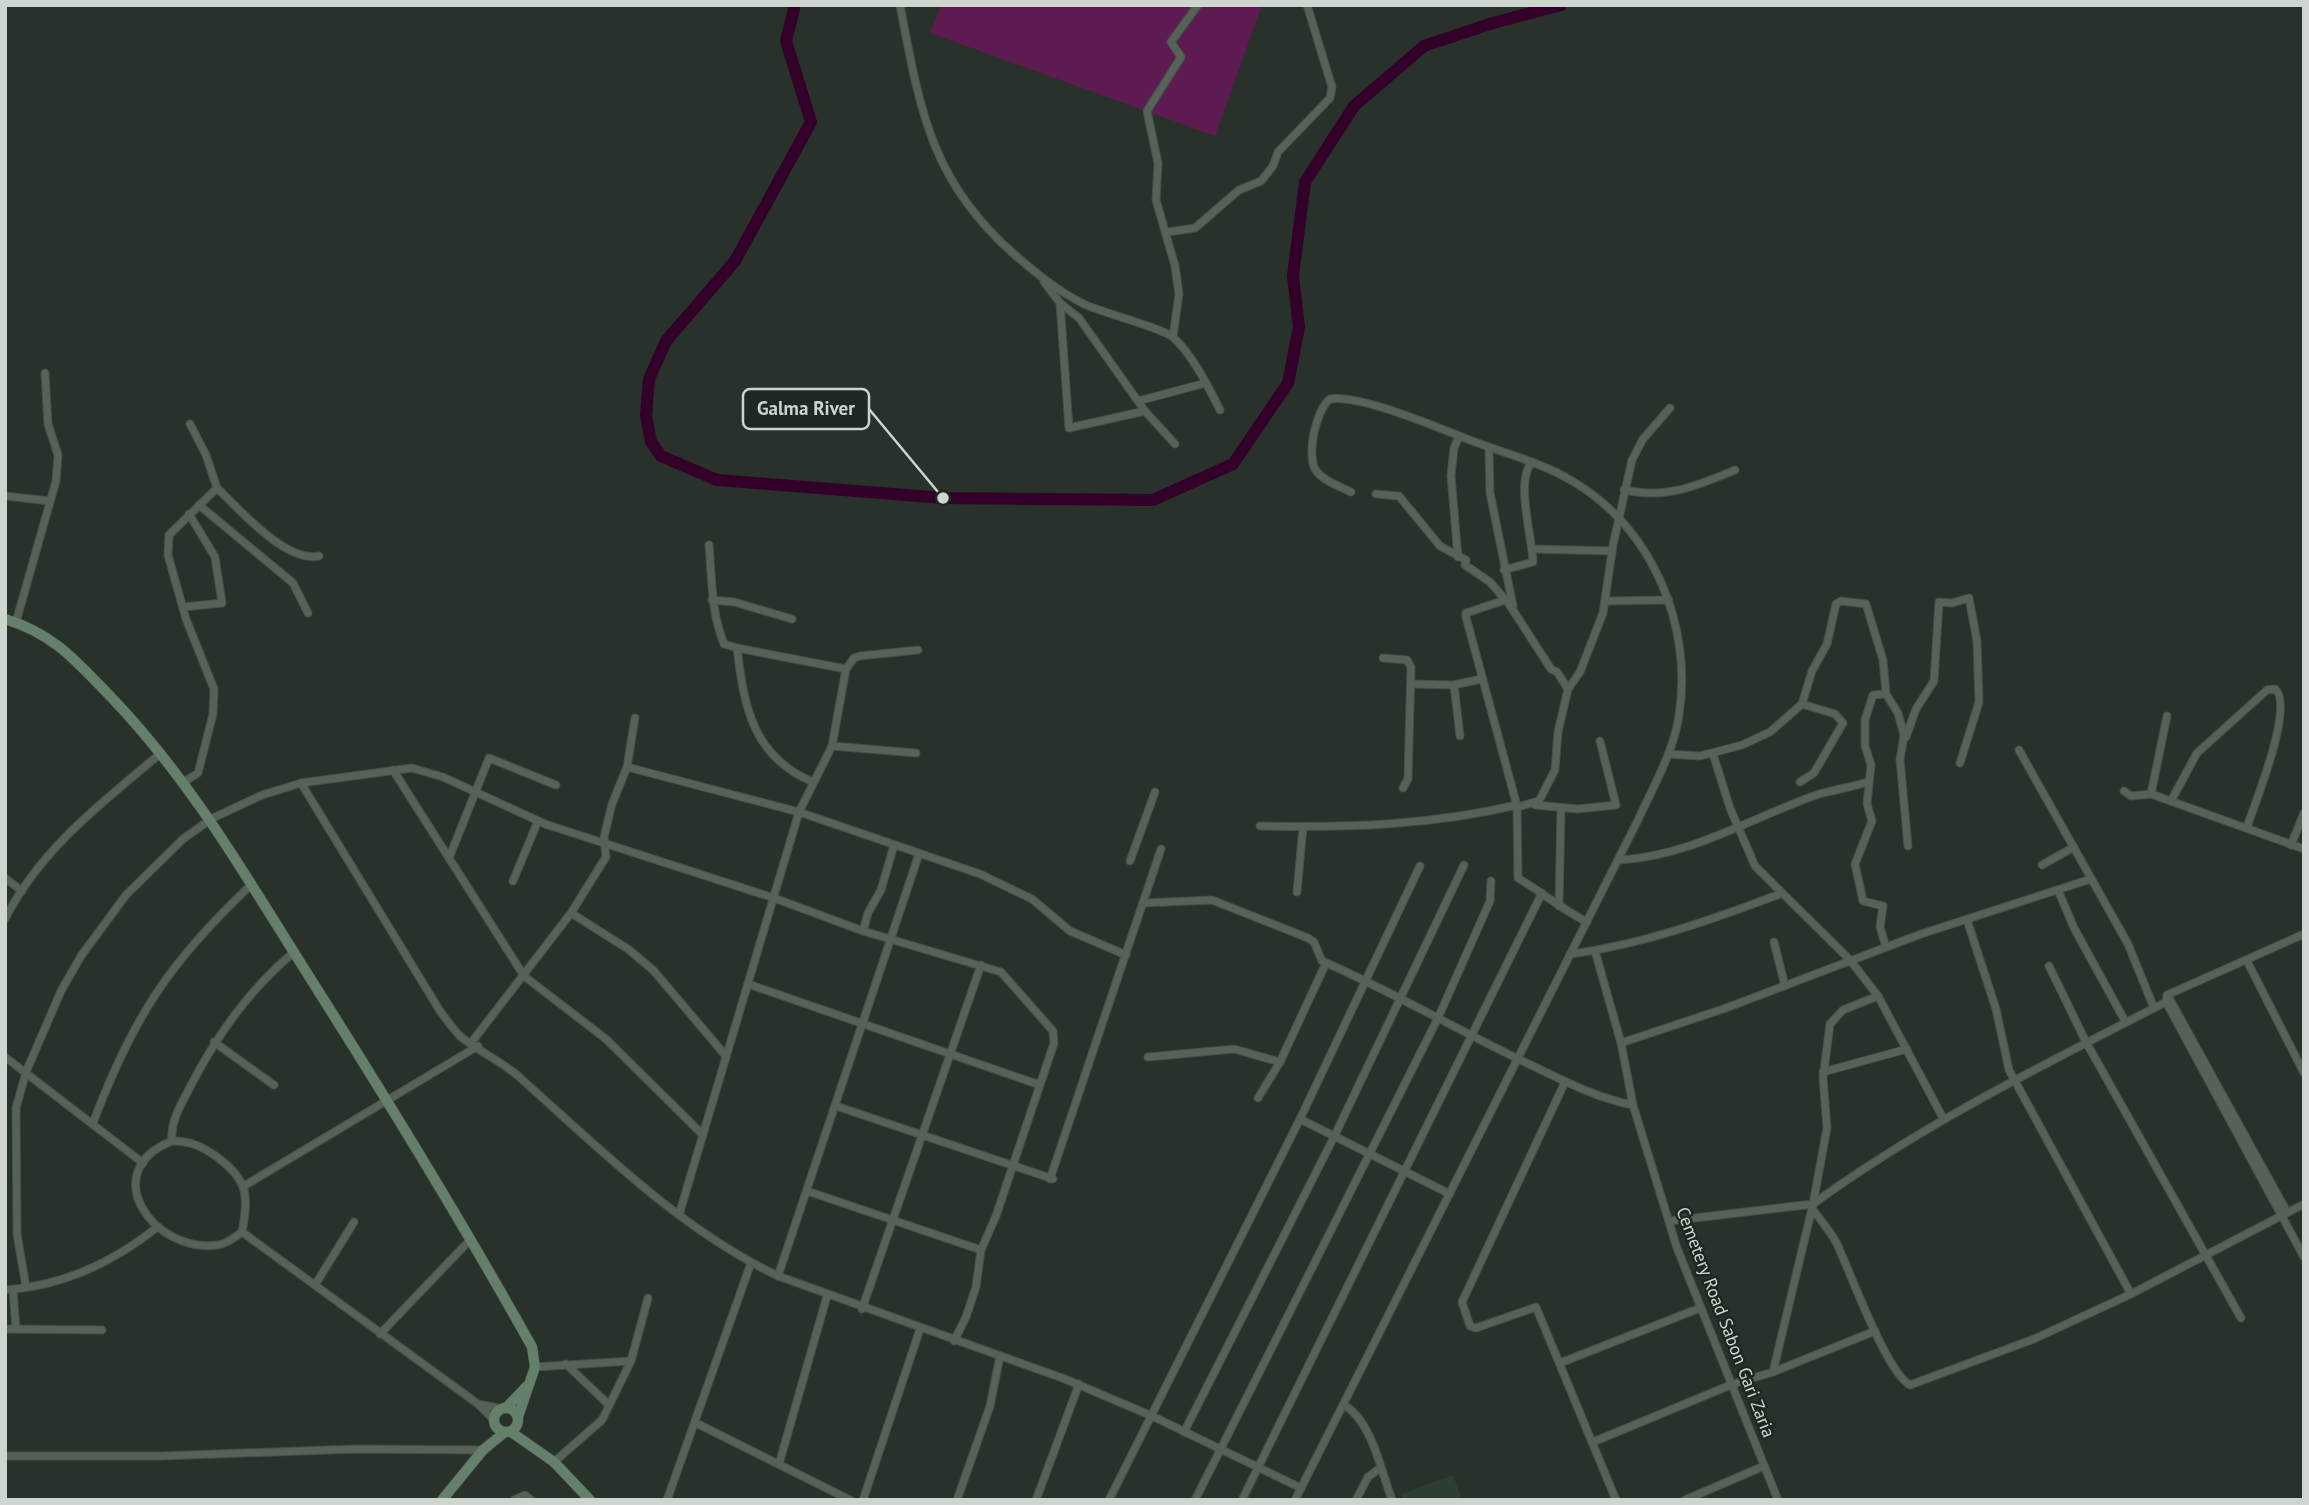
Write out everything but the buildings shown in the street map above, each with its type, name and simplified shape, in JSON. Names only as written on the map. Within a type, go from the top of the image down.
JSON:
[{"type":"street","points":[[900,5],[920,108],[943,169],[974,216],[1039,276],[1060,303],[1079,318],[1145,411],[1175,444]]},
{"type":"street","points":[[1173,336],[1179,294],[1168,232],[1156,200],[1158,163],[1147,111],[1181,57],[1171,42],[1198,5]]},
{"type":"street","points":[[1168,232],[1195,228],[1239,190],[1261,181],[1273,166],[1278,152],[1331,99],[1332,87],[1307,5]]},
{"type":"street","points":[[1039,276],[1083,304],[1173,336],[1206,383],[1220,410]]},
{"type":"street","points":[[1060,303],[1069,428],[1145,411]]},
{"type":"street","points":[[45,373],[48,424],[58,455],[50,501],[10,621],[56,642],[162,752],[211,819],[386,1099],[532,1347],[536,1367],[518,1420],[501,1428],[442,1500]]},
{"type":"street","points":[[1138,401],[1206,383]]},
{"type":"street","points":[[1295,1500],[1519,1060],[1668,754],[1679,716],[1682,674],[1680,648],[1669,600],[1652,563],[1619,520],[1585,489],[1532,462],[1370,404],[1330,399],[1314,423],[1314,465],[1319,474],[1351,492]]},
{"type":"street","points":[[1534,804],[1539,801],[1555,770],[1558,732],[1567,689],[1580,672],[1605,601],[1612,551],[1632,460],[1643,439],[1670,408]]},
{"type":"street","points":[[190,424],[206,455],[218,488],[246,517],[293,553],[309,558],[319,556]]},
{"type":"street","points":[[1458,557],[1451,476],[1454,448],[1459,436]]},
{"type":"street","points":[[1489,447],[1490,493],[1514,610]]},
{"type":"street","points":[[1504,570],[1533,562],[1524,487],[1525,469],[1532,462]]},
{"type":"street","points":[[1624,489],[1652,494],[1681,492],[1735,470]]},
{"type":"street","points":[[184,782],[195,776],[199,769],[215,700],[212,681],[189,628],[167,543],[169,535],[218,488]]},
{"type":"street","points":[[1376,494],[1399,496],[1440,546],[1466,560],[1465,565],[1490,582],[1514,610],[1551,669],[1557,672],[1567,689]]},
{"type":"street","points":[[5,496],[50,501]]},
{"type":"street","points":[[200,505],[293,583],[308,613]]},
{"type":"street","points":[[184,607],[222,603],[215,557],[189,514]]},
{"type":"street","points":[[709,545],[712,600],[724,644],[846,669]]},
{"type":"street","points":[[1532,549],[1612,551]]},
{"type":"street","points":[[1908,846],[1900,760],[1904,741],[1916,709],[1934,681],[1939,601],[1952,603],[1969,598],[1977,641],[1979,702],[1960,763]]},
{"type":"street","points":[[712,600],[734,602],[792,619]]},
{"type":"street","points":[[1505,600],[1466,613],[1481,679],[1517,806],[1518,878],[1587,922]]},
{"type":"street","points":[[1605,601],[1669,600]]},
{"type":"street","points":[[1668,754],[1700,757],[1713,754],[1770,732],[1802,704],[1812,671],[1827,645],[1836,604],[1841,601],[1866,604],[1884,660],[1886,694],[1898,713],[1904,741]]},
{"type":"street","points":[[737,648],[747,710],[758,733],[782,766],[813,782]]},
{"type":"street","points":[[679,1215],[799,812],[832,746],[846,669],[854,658],[860,656],[918,650]]},
{"type":"street","points":[[1383,658],[1409,661],[1411,684],[1408,779],[1403,788]]},
{"type":"street","points":[[1411,684],[1454,685],[1481,679]]},
{"type":"street","points":[[1454,685],[1460,736]]},
{"type":"street","points":[[2171,802],[2197,754],[2267,690],[2275,689],[2282,702],[2274,746],[2247,827]]},
{"type":"street","points":[[1886,694],[1873,695],[1867,709],[1866,746],[1871,765],[1867,804],[1872,821],[1854,864],[1863,901],[1882,906],[1880,928],[1886,947]]},
{"type":"street","points":[[1800,782],[1814,773],[1843,723],[1835,714],[1802,704]]},
{"type":"street","points":[[2151,794],[2167,716]]},
{"type":"street","points":[[244,1186],[474,1044],[571,913],[606,857],[605,842],[612,804],[627,766],[635,718]]},
{"type":"street","points":[[1261,826],[1416,823],[1534,804],[1602,809],[1616,805],[1600,741]]},
{"type":"street","points":[[832,746],[916,753]]},
{"type":"street","points":[[2019,750],[2128,944],[2154,1008]]},
{"type":"street","points":[[5,919],[22,891],[74,827],[162,752]]},
{"type":"street","points":[[1713,754],[1755,866],[1780,894],[1850,960],[1878,996],[1943,1118]]},
{"type":"street","points":[[449,858],[489,758],[556,785]]},
{"type":"street","points":[[627,766],[799,812],[1013,889],[1046,909],[1070,931],[1126,955]]},
{"type":"street","points":[[26,1287],[17,1234],[14,1140],[16,1108],[26,1072],[61,991],[126,895],[162,858],[211,819],[262,795],[301,783],[418,769],[477,791],[538,821],[774,898],[863,931],[1004,974],[1052,1031],[1054,1043],[1013,1166],[981,1250],[976,1287],[954,1341]]},
{"type":"street","points":[[393,770],[524,976],[606,1039],[703,1135]]},
{"type":"street","points":[[1618,860],[1650,857],[1739,827],[1816,795],[1868,782]]},
{"type":"street","points":[[301,783],[440,1011],[459,1035],[501,1061],[606,1158],[679,1215],[751,1264],[778,1276],[862,1309],[1079,1384],[1301,1488]]},
{"type":"street","points":[[2124,791],[2131,796],[2151,794],[2304,849]]},
{"type":"street","points":[[1130,861],[1155,792]]},
{"type":"street","points":[[1559,906],[1561,808]]},
{"type":"street","points":[[2291,845],[2304,813]]},
{"type":"street","points":[[513,881],[538,821]]},
{"type":"street","points":[[1297,892],[1303,827]]},
{"type":"street","points":[[863,931],[868,913],[881,890],[894,845]]},
{"type":"street","points":[[2042,865],[2074,847]]},
{"type":"street","points":[[836,1106],[1051,1179],[1161,849]]},
{"type":"street","points":[[778,1276],[919,854]]},
{"type":"street","points":[[1184,1432],[1334,1137],[1464,865]]},
{"type":"street","points":[[1109,1500],[1300,1119],[1420,866]]},
{"type":"street","points":[[5,878],[22,891]]},
{"type":"street","points":[[1621,1043],[1785,986],[1886,947],[2091,879]]},
{"type":"street","points":[[1195,1500],[1438,1018],[1490,901],[1491,881]]},
{"type":"street","points":[[93,1123],[116,1064],[157,988],[198,936],[252,884]]},
{"type":"street","points":[[2057,890],[2074,928],[2125,1021]]},
{"type":"street","points":[[1242,1500],[1542,893]]},
{"type":"street","points":[[1570,954],[1595,951],[1736,911],[1780,894]]},
{"type":"street","points":[[1143,903],[1199,898],[1224,903],[1308,938],[1317,947],[1318,959],[1365,978],[1519,1060],[1603,1098],[1633,1105]]},
{"type":"street","points":[[571,913],[628,949],[659,976],[726,1056]]},
{"type":"street","points":[[1967,920],[1996,1009],[2009,1070],[2131,1294]]},
{"type":"street","points":[[1669,1221],[1813,1208],[1943,1118],[2154,1008],[2166,998],[2304,934]]},
{"type":"street","points":[[1774,942],[1785,986]]},
{"type":"street","name":"Cemetery Road Sabon Gari Zaria","points":[[1595,951],[1621,1043],[1633,1105],[1669,1221],[1700,1308],[1778,1500]]},
{"type":"street","points":[[172,1141],[174,1118],[214,1042],[264,977],[293,952]]},
{"type":"street","points":[[2247,961],[2304,1073]]},
{"type":"street","points":[[1258,1098],[1280,1062],[1326,963]]},
{"type":"street","points":[[862,1309],[981,965]]},
{"type":"street","points":[[2049,966],[2086,1042],[2241,1318]]},
{"type":"street","points":[[748,984],[862,1026],[1040,1085]]},
{"type":"street","points":[[1773,1372],[1813,1208],[1827,1128],[1824,1051],[1834,1017],[1843,1010],[1878,996]]},
{"type":"street","points":[[2166,998],[2284,1214],[2304,1257]]},
{"type":"street","points":[[214,1042],[274,1085]]},
{"type":"street","points":[[1148,1057],[1234,1049],[1280,1062]]},
{"type":"street","points":[[1823,1072],[1907,1049]]},
{"type":"street","points":[[5,1057],[143,1163]]},
{"type":"street","points":[[1565,1082],[1462,1302],[1470,1325],[1476,1328],[1536,1307],[1616,1500]]},
{"type":"street","points":[[1300,1119],[1450,1194]]},
{"type":"street","points":[[172,1141],[202,1147],[236,1172],[244,1186],[247,1208],[242,1232],[221,1245],[193,1245],[156,1228],[140,1206],[135,1191],[143,1163],[149,1153],[172,1141]]},
{"type":"street","points":[[807,1191],[981,1250]]},
{"type":"street","points":[[1813,1208],[1834,1238],[1875,1331],[1902,1380],[1910,1385],[2034,1339],[2131,1294],[2304,1204]]},
{"type":"street","points":[[315,1285],[354,1222]]},
{"type":"street","points":[[16,1329],[9,1290],[86,1272],[134,1246],[156,1228]]},
{"type":"street","points":[[242,1232],[478,1404],[501,1428],[536,1447],[590,1500]]},
{"type":"street","points":[[380,1334],[470,1240]]},
{"type":"street","points":[[667,1500],[751,1264]]},
{"type":"street","points":[[779,1464],[827,1296]]},
{"type":"street","points":[[554,1462],[602,1420],[631,1361],[648,1298]]},
{"type":"street","points":[[1560,1363],[1700,1308]]},
{"type":"street","points":[[5,1329],[102,1330]]},
{"type":"street","points":[[863,1500],[920,1329]]},
{"type":"street","points":[[1593,1443],[1733,1384],[1773,1372],[1875,1331]]},
{"type":"street","points":[[957,1500],[990,1406],[1000,1356]]},
{"type":"street","points":[[536,1367],[631,1361]]},
{"type":"street","points":[[566,1364],[609,1405]]},
{"type":"street","points":[[501,1428],[504,1409],[530,1383]]},
{"type":"street","points":[[1036,1500],[1079,1384]]},
{"type":"street","points":[[478,1404],[513,1410],[536,1447]]},
{"type":"street","points":[[1344,1405],[1353,1410],[1362,1423],[1392,1500]]},
{"type":"street","points":[[696,1423],[850,1500]]},
{"type":"street","points":[[5,1456],[484,1448]]},
{"type":"street","points":[[1685,1500],[1764,1466]]},
{"type":"street","points":[[1356,1500],[1368,1477],[1380,1468]]},
{"type":"street","points":[[514,1500],[525,1495],[531,1500]]},
{"type":"shaded area","points":[[941,5],[1262,5],[1215,136],[930,33]]},
{"type":"shaded area","points":[[1453,1475],[1462,1500],[1403,1500],[1401,1494]]},
{"type":"waterway","points":[[795,5],[786,41],[811,122],[735,261],[666,341],[649,379],[646,415],[651,442],[661,456],[717,480],[943,498],[1153,500],[1233,464],[1288,383],[1299,327],[1293,276],[1305,182],[1354,106],[1424,46],[1493,23],[1561,5]]},
{"type":"place","name":"Galma River","points":[[943,498]]}]
